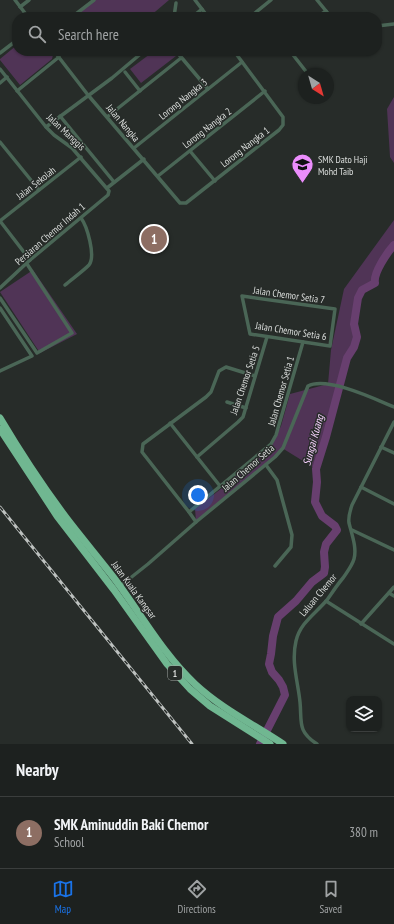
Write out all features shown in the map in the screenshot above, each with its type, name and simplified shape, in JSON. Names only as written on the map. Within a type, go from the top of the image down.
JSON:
[{"type":"highway","name":"Jalan Kuala Kangsar","points":[[0,418],[57,505],[117,588],[157,651],[183,682],[219,712],[272,741],[283,744]]},
{"type":"highway","name":"Jalan Kuala Kangsar","points":[[0,429],[57,516],[117,588]]},
{"type":"street","points":[[15,0],[24,12]]},
{"type":"street","points":[[20,7],[29,0]]},
{"type":"street","points":[[78,12],[94,0]]},
{"type":"street","points":[[202,0],[196,2],[204,12]]},
{"type":"street","points":[[256,12],[271,0]]},
{"type":"street","points":[[317,0],[326,10],[323,12]]},
{"type":"street","points":[[175,12],[176,4]]},
{"type":"street","points":[[198,12],[202,9]]},
{"type":"street","points":[[382,25],[394,24]]},
{"type":"street","points":[[0,53],[12,44]]},
{"type":"street","points":[[46,127],[112,78],[138,56]]},
{"type":"street","points":[[238,56],[265,91]]},
{"type":"street","points":[[294,56],[303,68]]},
{"type":"street","points":[[17,91],[59,57]]},
{"type":"street","name":"Jalan Nangka","points":[[59,57],[88,95],[182,204]]},
{"type":"street","points":[[107,117],[181,58],[208,89]]},
{"type":"street","name":"Lorong Nangka 3","points":[[134,148],[242,62]]},
{"type":"street","name":"Jalan Manggis","points":[[0,69],[46,127],[72,148],[108,189]]},
{"type":"street","points":[[125,72],[140,91]]},
{"type":"street","points":[[0,83],[7,77]]},
{"type":"street","name":"Lorong Nangka 2","points":[[158,176],[265,91]]},
{"type":"street","name":"Lorong Nangka 1","points":[[182,204],[186,203],[215,181],[279,130],[283,125],[283,117],[265,91]]},
{"type":"street","points":[[60,116],[114,182]]},
{"type":"street","points":[[0,142],[39,190]]},
{"type":"street","points":[[190,151],[215,181]]},
{"type":"street","name":"Jalan Sekolah","points":[[1,219],[81,157]]},
{"type":"street","points":[[108,189],[114,182],[144,160]]},
{"type":"street","name":"Persiaran Chemor Indah 1","points":[[0,288],[30,260],[108,195],[108,189]]},
{"type":"street","points":[[65,285],[90,264],[92,258],[86,224],[81,218]]},
{"type":"street","points":[[1,219],[30,260]]},
{"type":"street","points":[[0,298],[37,353],[72,333],[27,264]]},
{"type":"street","name":"Jalan Chemor Setia 7","points":[[242,296],[335,309]]},
{"type":"street","name":"Jalan Chemor Setia 6","points":[[242,296],[250,334],[330,346],[335,309]]},
{"type":"street","points":[[0,308],[32,356],[0,371]]},
{"type":"street","name":"Jalan Chemor Setia 5","points":[[197,457],[243,417],[267,337]]},
{"type":"street","name":"Jalan Chemor Setia 1","points":[[189,512],[271,444],[276,435],[303,342]]},
{"type":"street","points":[[196,522],[142,452],[143,444],[211,392],[219,371],[226,367],[255,376]]},
{"type":"street","name":"Jalan Chemor Setia","points":[[117,588],[266,465],[283,448],[308,386],[319,383],[348,389],[394,407]]},
{"type":"street","points":[[227,402],[246,408]]},
{"type":"street","name":"Laluan Chemor","points":[[317,744],[305,735],[300,725],[301,716],[294,652],[296,641],[301,628],[310,616],[326,601],[354,560],[352,530],[349,515],[352,505],[394,422]]},
{"type":"street","points":[[170,423],[220,486]]},
{"type":"street","points":[[381,447],[394,453]]},
{"type":"street","points":[[266,465],[277,480],[292,536],[291,547],[275,566]]},
{"type":"street","points":[[361,487],[394,504]]},
{"type":"street","points":[[352,530],[394,550]]},
{"type":"street","points":[[361,624],[394,587]]},
{"type":"street","points":[[388,593],[394,596]]},
{"type":"street","points":[[326,601],[394,644]]},
{"type":"shaded area","points":[[94,0],[169,0],[155,12],[79,12]]},
{"type":"shaded area","points":[[12,49],[12,56],[53,56],[52,59],[20,85],[0,59]]},
{"type":"shaded area","points":[[147,56],[176,56],[141,83],[130,69]]},
{"type":"shaded area","points":[[394,97],[394,163],[390,157],[387,109]]},
{"type":"shaded area","points":[[394,220],[394,243],[392,248],[376,272],[375,283],[362,290],[358,298],[354,324],[357,337],[354,347],[347,358],[316,469],[282,448],[275,456],[196,521],[195,509],[222,488],[271,445],[281,426],[290,394],[328,384],[331,350],[344,289]]},
{"type":"shaded area","points":[[33,270],[77,334],[40,353],[0,292]]},
{"type":"waterway","name":"Sungai Kuang","points":[[260,744],[285,695],[283,687],[272,672],[269,664],[273,636],[278,617],[296,601],[312,582],[324,573],[324,552],[326,544],[337,530],[335,526],[322,516],[315,502],[317,482],[316,469],[347,358],[354,347],[357,337],[354,324],[358,298],[362,290],[375,283],[378,269],[394,245]]},
{"type":"railway","points":[[0,507],[192,744]]},
{"type":"place","name":"SMK Dato Haji Mohd Taib","points":[[302,184]]},
{"type":"place","name":"SMK Aminuddin Baki Chemor","points":[[154,239]]}]
